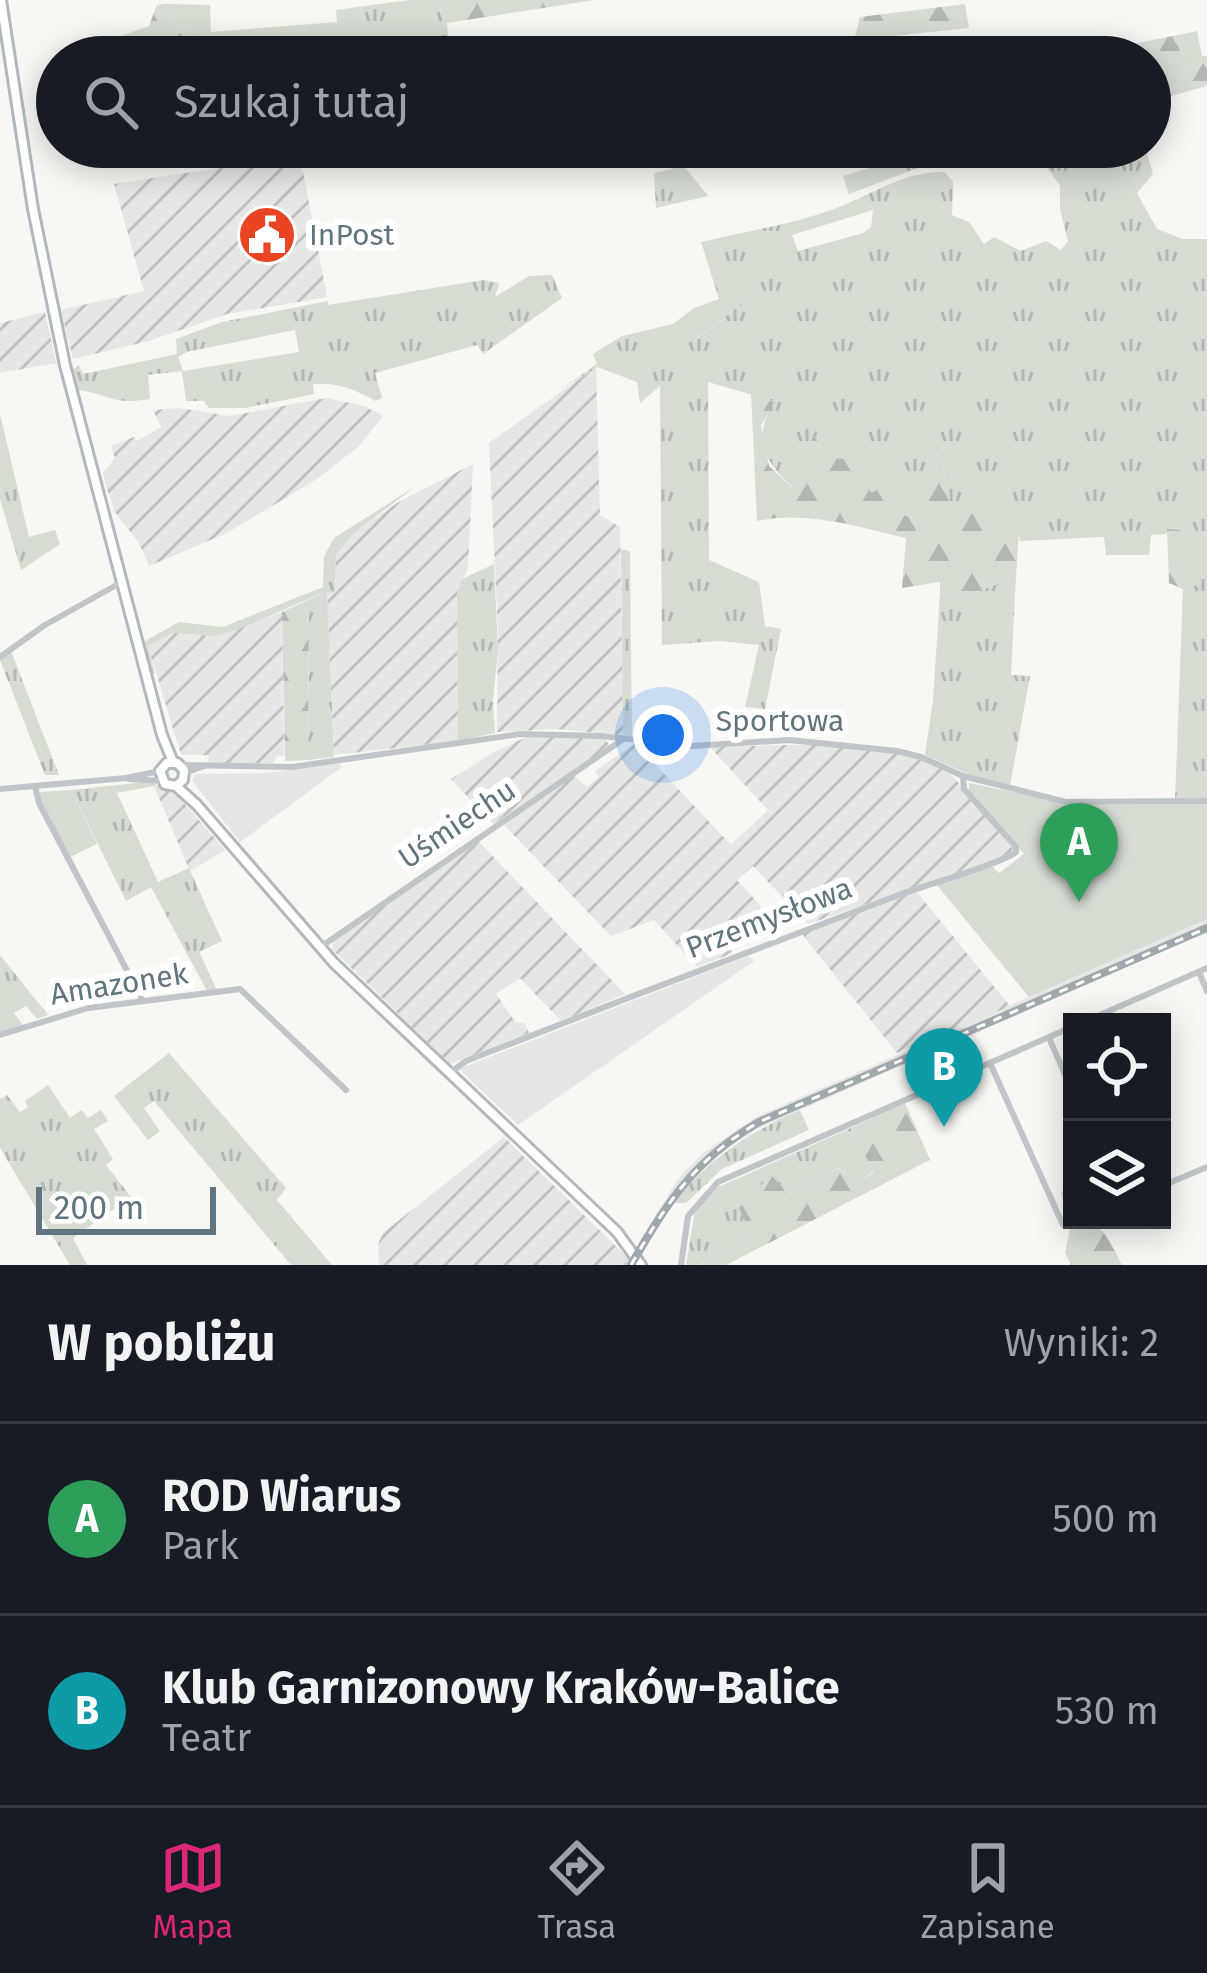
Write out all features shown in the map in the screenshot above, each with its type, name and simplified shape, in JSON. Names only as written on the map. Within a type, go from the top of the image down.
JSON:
[{"type":"main road","points":[[1,0],[47,278],[81,437],[173,773],[320,948],[617,1232],[642,1264]]},
{"type":"street","points":[[0,657],[45,625],[120,583]]},
{"type":"street","name":"Sportowa","points":[[173,773],[204,766],[292,767],[520,734],[601,736],[689,746],[767,740],[856,745],[921,757],[963,776],[1066,802],[1207,801]]},
{"type":"street","name":"Uśmiechu","points":[[320,948],[622,740]]},
{"type":"street","points":[[0,789],[173,773]]},
{"type":"street","name":"Przemysłowa","points":[[451,1072],[466,1061],[740,954],[960,872],[1009,859],[1016,847],[964,789],[963,776]]},
{"type":"street","points":[[35,786],[39,803],[142,1001]]},
{"type":"street","points":[[1105,1013],[1203,970],[1207,991]]},
{"type":"street","name":"Amazonek","points":[[0,1035],[65,1013],[240,989],[346,1090]]},
{"type":"street","points":[[679,1263],[688,1216],[718,1182],[1063,1032]]},
{"type":"street","points":[[1049,1037],[1063,1069]]},
{"type":"street","points":[[990,1063],[1063,1225]]},
{"type":"street","points":[[1171,1182],[1207,1167]]},
{"type":"shaded area","points":[[220,168],[302,168],[327,297],[227,314],[149,341],[73,359],[61,310],[144,291],[114,184]]},
{"type":"shaded area","points":[[45,312],[56,363],[0,373],[0,323]]},
{"type":"shaded area","points":[[596,367],[600,515],[620,527],[623,735],[556,729],[497,732],[498,630],[489,443]]},
{"type":"shaded area","points":[[326,398],[364,406],[383,416],[358,447],[317,479],[227,533],[149,566],[139,543],[115,512],[106,486],[103,473],[115,458],[111,446],[134,437],[137,441],[161,427],[153,410],[179,408],[230,416]]},
{"type":"shaded area","points":[[473,464],[468,568],[457,593],[458,741],[334,755],[327,592],[335,591],[336,554],[353,534],[397,503]]},
{"type":"shaded area","points":[[282,612],[284,756],[277,756],[273,763],[209,763],[208,755],[181,755],[148,646],[174,633],[217,636]]},
{"type":"shaded area","points":[[529,736],[605,739],[610,746],[493,824],[451,779]]},
{"type":"shaded area","points":[[635,743],[731,845],[768,810],[710,747],[830,744],[887,750],[951,774],[1013,849],[1011,854],[808,924],[753,866],[737,880],[781,928],[697,967],[654,920],[611,936],[504,825],[574,776],[587,787],[599,776],[595,771]]},
{"type":"shaded area","points":[[339,763],[342,767],[240,842],[192,781],[196,774],[266,773]]},
{"type":"shaded area","points":[[154,786],[176,794],[225,850],[190,871]]},
{"type":"shaded area","points":[[479,842],[625,994],[561,1021],[520,978],[496,994],[529,1033],[450,1064],[332,949],[333,940]]},
{"type":"shaded area","points":[[916,891],[1010,1006],[897,1053],[802,934]]},
{"type":"shaded area","points":[[1207,919],[1207,932],[757,1129],[718,1154],[696,1176],[672,1203],[636,1265],[625,1265],[678,1179],[704,1152],[758,1116]]},
{"type":"shaded area","points":[[748,956],[754,961],[518,1125],[459,1069]]},
{"type":"shaded area","points":[[504,1137],[629,1259],[625,1265],[379,1265],[383,1233]]},
{"type":"green space","points":[[434,0],[448,34],[214,36],[178,28],[165,4],[210,5],[211,32],[337,22],[336,10]]},
{"type":"green space","points":[[434,0],[594,0],[447,23]]},
{"type":"green space","points":[[165,4],[178,28],[214,36],[121,36],[149,26],[157,5]]},
{"type":"green space","points":[[965,4],[969,28],[855,36],[860,17]]},
{"type":"green space","points":[[1197,31],[1202,56],[1207,56],[1207,86],[1171,96],[1171,36]]},
{"type":"green space","points":[[686,168],[708,196],[656,208],[654,173]]},
{"type":"green space","points":[[869,168],[917,168],[849,194],[843,176]]},
{"type":"green space","points":[[1048,168],[1151,168],[1153,174],[1137,193],[1157,229],[1183,239],[1207,239],[1207,799],[1175,801],[1183,589],[1197,585],[1194,567],[1168,529],[1166,534],[1151,535],[1149,555],[1106,555],[1104,537],[1020,541],[1018,531],[951,507],[941,456],[930,450],[916,519],[878,506],[889,485],[871,494],[854,458],[838,459],[815,437],[794,488],[764,449],[763,427],[773,401],[708,382],[709,560],[759,582],[765,626],[781,629],[765,709],[745,707],[759,645],[720,641],[662,645],[660,386],[640,403],[637,382],[597,367],[560,390],[597,364],[593,354],[622,336],[673,324],[694,308],[694,341],[761,289],[713,280],[701,242],[805,218],[930,173],[945,172],[953,182],[952,215],[969,222],[984,244],[994,237],[1021,251],[1046,241],[1061,250],[1068,241],[1060,186]],"holes":[[[873,210],[871,227],[798,251],[792,235]]]},
{"type":"green space","points":[[552,275],[562,298],[483,354],[477,345],[375,373],[382,398],[375,401],[346,387],[313,384],[314,394],[245,408],[209,408],[204,401],[186,401],[182,371],[148,375],[150,399],[118,400],[76,390],[72,370],[79,365],[83,374],[177,354],[176,339],[222,322],[328,301],[328,305],[483,280],[499,283],[495,297],[529,276]],"holes":[[[295,330],[299,352],[183,371],[178,357]]]},
{"type":"green space","points":[[713,280],[763,288],[692,342],[694,308],[719,299]]},
{"type":"green space","points":[[751,393],[774,402],[761,426],[769,466],[793,488],[815,436],[830,435],[838,459],[854,457],[871,493],[890,484],[895,495],[880,506],[915,519],[930,450],[941,456],[951,506],[990,502],[1019,531],[1016,577],[965,596],[940,593],[940,582],[902,588],[906,538],[813,519],[757,521]]},
{"type":"green space","points":[[0,414],[29,537],[55,530],[60,544],[21,570],[0,499]]},
{"type":"green space","points":[[416,486],[353,534],[336,555],[335,592],[327,593],[334,757],[308,760],[309,608],[322,593],[216,636],[174,633],[148,646],[152,674],[142,643],[179,622],[223,627],[323,587],[324,556],[334,538]]},
{"type":"green space","points":[[1167,529],[1191,531],[1194,567],[1203,573],[1197,585],[1183,589],[1169,583]]},
{"type":"green space","points":[[621,549],[630,551],[632,737],[623,735]]},
{"type":"green space","points":[[494,564],[495,733],[458,741],[457,593],[462,579]]},
{"type":"green space","points":[[1016,577],[1011,675],[1030,676],[1010,786],[925,755],[940,593],[965,596]]},
{"type":"green space","points":[[323,593],[323,606],[309,608],[308,760],[285,761],[282,612]]},
{"type":"green space","points":[[11,651],[59,775],[45,775],[0,660]]},
{"type":"green space","points":[[153,783],[165,791],[154,786],[117,793],[158,882],[189,868],[222,941],[199,952],[217,990],[207,991],[151,887],[126,901],[71,790]]},
{"type":"green space","points":[[969,783],[1076,805],[1207,804],[1207,919],[1029,997],[936,884],[992,866],[999,873],[1024,854],[969,791]]},
{"type":"green space","points":[[71,790],[97,844],[70,857],[39,797],[40,792]]},
{"type":"green space","points":[[0,955],[48,1015],[37,1019],[26,1006],[14,1013],[23,1025],[0,1032]]},
{"type":"green space","points":[[169,1053],[286,1188],[277,1200],[332,1265],[291,1265],[154,1101],[144,1108],[160,1131],[148,1140],[114,1096]]},
{"type":"green space","points":[[48,1085],[70,1118],[81,1110],[88,1118],[101,1110],[108,1121],[94,1129],[113,1159],[106,1165],[131,1197],[73,1238],[87,1265],[70,1265],[0,1148],[0,1099],[7,1095],[20,1112],[28,1107],[25,1101]]},
{"type":"green space","points":[[905,1103],[930,1160],[726,1265],[698,1265],[752,1236],[739,1208],[771,1175],[789,1194],[839,1168],[857,1183],[874,1172],[851,1128]]},
{"type":"green space","points":[[800,1110],[809,1130],[722,1169],[686,1203],[672,1203],[730,1149]]},
{"type":"green space","points":[[851,1128],[874,1171],[857,1183],[839,1168],[789,1194],[752,1236],[698,1265],[686,1265],[695,1210],[716,1188]]},
{"type":"green space","points":[[1070,1229],[1100,1229],[1122,1265],[1071,1265],[1065,1253]]},
{"type":"railway","points":[[631,1265],[684,1184],[717,1151],[759,1122],[1207,928]]},
{"type":"place","name":"InPost","points":[[267,235]]},
{"type":"place","name":"ROD Wiarus","points":[[1079,902]]},
{"type":"place","name":"Klub Garnizonowy Kraków-Balice","points":[[944,1127]]}]
